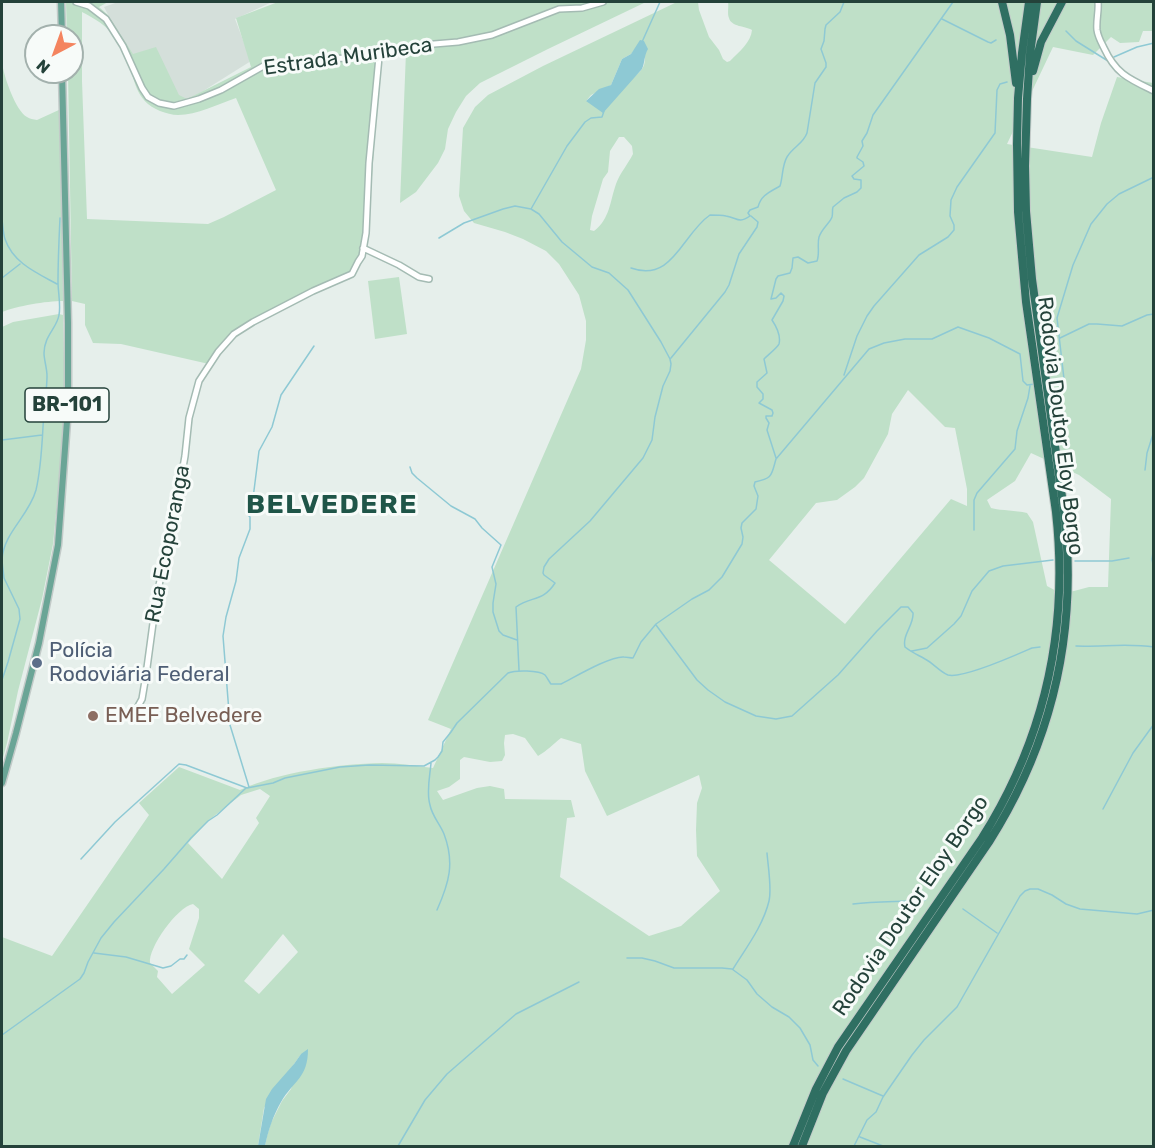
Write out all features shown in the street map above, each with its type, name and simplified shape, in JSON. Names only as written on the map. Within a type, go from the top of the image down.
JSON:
[{"type":"highway","points":[[1002,2],[1023,99]]},
{"type":"highway","name":"Rodovia Doutor Eloy Borgo","points":[[802,1146],[824,1093],[850,1044],[989,843],[1007,813],[1023,782],[1048,717],[1063,650],[1069,580],[1068,546],[1029,256],[1025,189],[1022,53],[1029,2]]},
{"type":"highway","name":"Rodovia Doutor Eloy Borgo","points":[[793,1146],[813,1096],[838,1047],[1000,809],[1029,747],[1048,682],[1059,614],[1059,546],[1021,257],[1017,189],[1023,99],[1037,2]]},
{"type":"highway","points":[[1023,99],[1041,42],[1062,2]]},
{"type":"main road","points":[[61,2],[62,24]]},
{"type":"main road","name":"BR-101","points":[[2,783],[39,643],[58,545],[67,421],[68,323],[62,84]]},
{"type":"main road","points":[[2,771],[16,733]]},
{"type":"street","name":"Estrada Muribeca","points":[[76,2],[89,6],[106,19],[123,46],[148,97],[165,105],[174,106],[221,90],[267,64],[379,57],[434,44],[492,35],[552,11],[582,9],[603,2]]},
{"type":"street","points":[[1098,2],[1097,34],[1117,70],[1154,91]]},
{"type":"street","points":[[379,57],[363,249],[419,277],[429,279]]},
{"type":"street","name":"Rua Ecoporanga","points":[[137,708],[142,699],[156,601],[177,501],[189,418],[200,381],[218,352],[234,334],[313,291],[352,274],[362,256],[363,249]]},
{"type":"shaded area","points":[[118,2],[272,2],[235,19],[251,61],[192,98],[169,102],[148,91],[104,7]]},
{"type":"green space","points":[[66,2],[108,2],[99,7],[108,15],[133,54],[156,47],[179,95],[187,99],[251,67],[236,18],[278,2],[646,2],[480,83],[466,96],[456,112],[448,129],[445,149],[438,163],[416,192],[400,203],[406,52],[380,59],[369,221],[362,256],[352,277],[329,284],[241,329],[209,364],[121,344],[93,343],[85,325],[85,304],[72,301],[68,84],[82,84],[87,219],[208,224],[276,190],[236,98],[185,115],[169,114],[151,106],[140,95],[125,55],[112,33],[82,12],[82,24],[67,24]]},
{"type":"green space","points":[[677,2],[698,2],[709,37],[727,62],[744,47],[752,30],[730,21],[728,2],[1153,2],[1153,31],[1143,31],[1139,42],[1120,43],[1111,37],[1093,55],[1053,47],[1007,144],[1092,157],[1117,77],[1153,83],[1153,1146],[265,1146],[271,1123],[291,1089],[301,1054],[264,1108],[258,1146],[2,1146],[2,937],[52,956],[149,815],[139,803],[179,767],[240,790],[273,778],[328,767],[382,763],[433,768],[451,729],[428,720],[581,369],[586,340],[586,321],[579,295],[559,264],[546,251],[523,239],[474,223],[464,211],[459,196],[463,128],[475,107],[488,95]],"holes":[[[635,49],[645,55],[644,66],[638,74],[586,101],[591,95],[611,85],[622,59]],[[619,137],[624,137],[632,146],[633,154],[618,180],[603,221],[594,231],[590,230],[603,179],[608,172],[610,151]],[[908,390],[945,427],[955,428],[967,489],[967,506],[951,499],[845,624],[769,560],[816,503],[837,500],[864,478],[888,434],[892,414]],[[1031,453],[1079,475],[1111,499],[1108,587],[1089,587],[1060,593],[1047,586],[1033,522],[1027,513],[991,508],[987,500],[1015,481]],[[513,734],[525,738],[538,756],[561,738],[581,744],[585,771],[607,816],[699,775],[702,788],[697,803],[697,856],[720,891],[681,926],[649,936],[560,877],[567,818],[575,817],[571,800],[505,799],[504,789],[490,786],[443,800],[437,791],[449,787],[460,779],[460,760],[464,757],[490,762],[502,761],[505,755],[505,735]],[[260,789],[270,796],[256,818],[259,823],[222,879],[188,843],[209,820],[241,795]],[[193,904],[199,909],[199,918],[189,949],[205,965],[172,994],[157,977],[158,971],[150,963],[159,939],[179,912]],[[283,934],[298,952],[259,994],[244,981]]]},
{"type":"green space","points":[[2,63],[14,100],[27,117],[37,120],[61,109],[63,301],[32,304],[2,312]]},
{"type":"green space","points":[[399,277],[407,334],[375,339],[368,281]]},
{"type":"green space","points":[[63,315],[65,407],[53,544],[42,599],[2,761],[2,327],[13,322]]},
{"type":"water","points":[[640,40],[644,41],[648,49],[642,69],[603,113],[586,101],[599,89],[611,85],[622,59],[631,54]]},
{"type":"water","points":[[308,1049],[303,1073],[278,1107],[265,1146],[258,1146],[266,1099],[301,1054]]},
{"type":"waterway","points":[[642,42],[660,2]]},
{"type":"waterway","points":[[631,268],[645,271],[657,269],[676,254],[700,223],[710,215],[740,220],[746,218],[750,216],[748,213],[750,210],[758,207],[769,192],[780,186],[787,157],[807,133],[815,83],[826,67],[821,49],[826,25],[840,12],[844,2]]},
{"type":"waterway","points":[[776,458],[767,430],[769,423],[766,418],[766,416],[772,416],[773,413],[772,410],[759,403],[763,399],[763,394],[757,387],[757,382],[767,373],[764,359],[779,344],[779,334],[772,320],[784,296],[781,293],[771,299],[776,279],[778,276],[790,273],[793,258],[798,257],[808,263],[817,261],[819,237],[831,219],[833,207],[861,188],[861,180],[854,179],[852,176],[864,166],[857,157],[873,115],[953,2]]},
{"type":"waterway","points":[[942,19],[988,42],[996,40]]},
{"type":"waterway","points":[[1066,31],[1076,41],[1108,61]]},
{"type":"waterway","points":[[1114,57],[1137,47],[1154,43]]},
{"type":"waterway","points":[[844,375],[857,336],[874,306],[919,255],[948,237],[954,230],[950,216],[951,200],[957,187],[995,133],[997,90],[1000,84],[1007,82]]},
{"type":"waterway","points":[[531,209],[567,146],[585,122],[591,118],[602,117],[604,111]]},
{"type":"waterway","points":[[1049,384],[1064,379],[1057,318],[1073,265],[1091,224],[1107,204],[1119,194],[1154,177]]},
{"type":"waterway","points":[[439,238],[464,223],[503,209],[515,206],[531,209],[539,214],[562,242],[592,267],[609,273],[628,290],[661,342],[671,364],[655,417],[652,440],[643,458],[590,521],[549,559],[543,573],[555,583],[550,589],[541,596],[516,607],[519,670]]},
{"type":"waterway","points":[[671,358],[729,285],[739,254],[757,227],[758,222],[751,216]]},
{"type":"waterway","points":[[2,560],[7,541],[33,499],[38,481],[47,380],[45,347],[60,311],[58,282],[60,218]]},
{"type":"waterway","points":[[2,220],[5,239],[14,255],[26,266],[57,284]]},
{"type":"waterway","points":[[2,278],[20,264]]},
{"type":"waterway","points":[[1060,338],[1089,324],[1122,326],[1154,314]]},
{"type":"waterway","points":[[81,859],[115,822],[179,764],[247,788],[340,767],[424,766],[438,757],[442,751],[443,742],[457,723],[508,673],[538,672],[545,675],[551,684],[561,684],[610,660],[633,658],[641,642],[656,624],[709,590],[722,577],[742,544],[742,523],[756,509],[758,496],[754,486],[755,482],[770,475],[776,459],[869,349],[905,339],[932,339],[958,327],[989,338],[1020,354],[1023,381],[1027,385],[1035,384]]},
{"type":"waterway","points":[[249,787],[230,725],[223,636],[239,558],[250,529],[250,517],[247,512],[252,506],[259,451],[272,427],[281,395],[314,346]]},
{"type":"waterway","points":[[974,530],[974,500],[977,493],[1015,449],[1017,431],[1030,386]]},
{"type":"waterway","points":[[1145,470],[1147,453],[1154,431]]},
{"type":"waterway","points":[[2,440],[42,435]]},
{"type":"waterway","points":[[410,467],[417,478],[451,506],[475,519],[501,545],[492,567],[496,584],[493,612],[499,631],[517,640]]},
{"type":"waterway","points":[[1154,546],[1152,559],[1154,569]]},
{"type":"waterway","points":[[1075,561],[1112,561],[1129,558]]},
{"type":"waterway","points":[[912,651],[927,648],[954,624],[961,616],[972,591],[989,571],[1003,566],[1053,560]]},
{"type":"waterway","points":[[2,561],[4,578],[19,609],[20,619],[2,680]]},
{"type":"waterway","points":[[656,625],[697,680],[708,690],[725,702],[756,716],[776,719],[792,716],[838,675],[901,607],[908,607],[913,613],[905,638],[905,647],[948,675],[977,670],[1032,648],[1040,647]]},
{"type":"waterway","points":[[1076,646],[1154,647]]},
{"type":"waterway","points":[[1103,809],[1133,753],[1154,724]]},
{"type":"waterway","points":[[431,763],[429,800],[432,813],[444,834],[450,864],[445,891],[437,910]]},
{"type":"waterway","points":[[2,1035],[80,979],[101,938],[114,922],[191,838],[246,788]]},
{"type":"waterway","points":[[733,969],[749,945],[769,901],[767,853]]},
{"type":"waterway","points":[[854,1146],[867,1120],[876,1112],[883,1097],[912,1055],[957,1007],[1025,891],[1038,889],[1080,909],[1137,914],[1154,910]]},
{"type":"waterway","points":[[853,904],[925,900]]},
{"type":"waterway","points":[[963,909],[997,933]]},
{"type":"waterway","points":[[94,953],[126,957],[163,968],[184,959],[187,955]]},
{"type":"waterway","points":[[627,958],[642,958],[674,968],[732,969],[747,980],[757,994],[772,1007],[789,1017],[800,1028],[810,1045],[813,1060],[818,1066]]},
{"type":"waterway","points":[[398,1146],[425,1100],[447,1074],[516,1014],[579,982]]},
{"type":"waterway","points":[[843,1079],[883,1096]]},
{"type":"waterway","points":[[860,1137],[883,1146]]},
{"type":"place","name":"Polícia Rodoviária Federal","points":[[37,663]]},
{"type":"place","name":"EMEF Belvedere","points":[[93,716]]},
{"type":"district","name":"BELVEDERE","points":[[332,505]]}]
